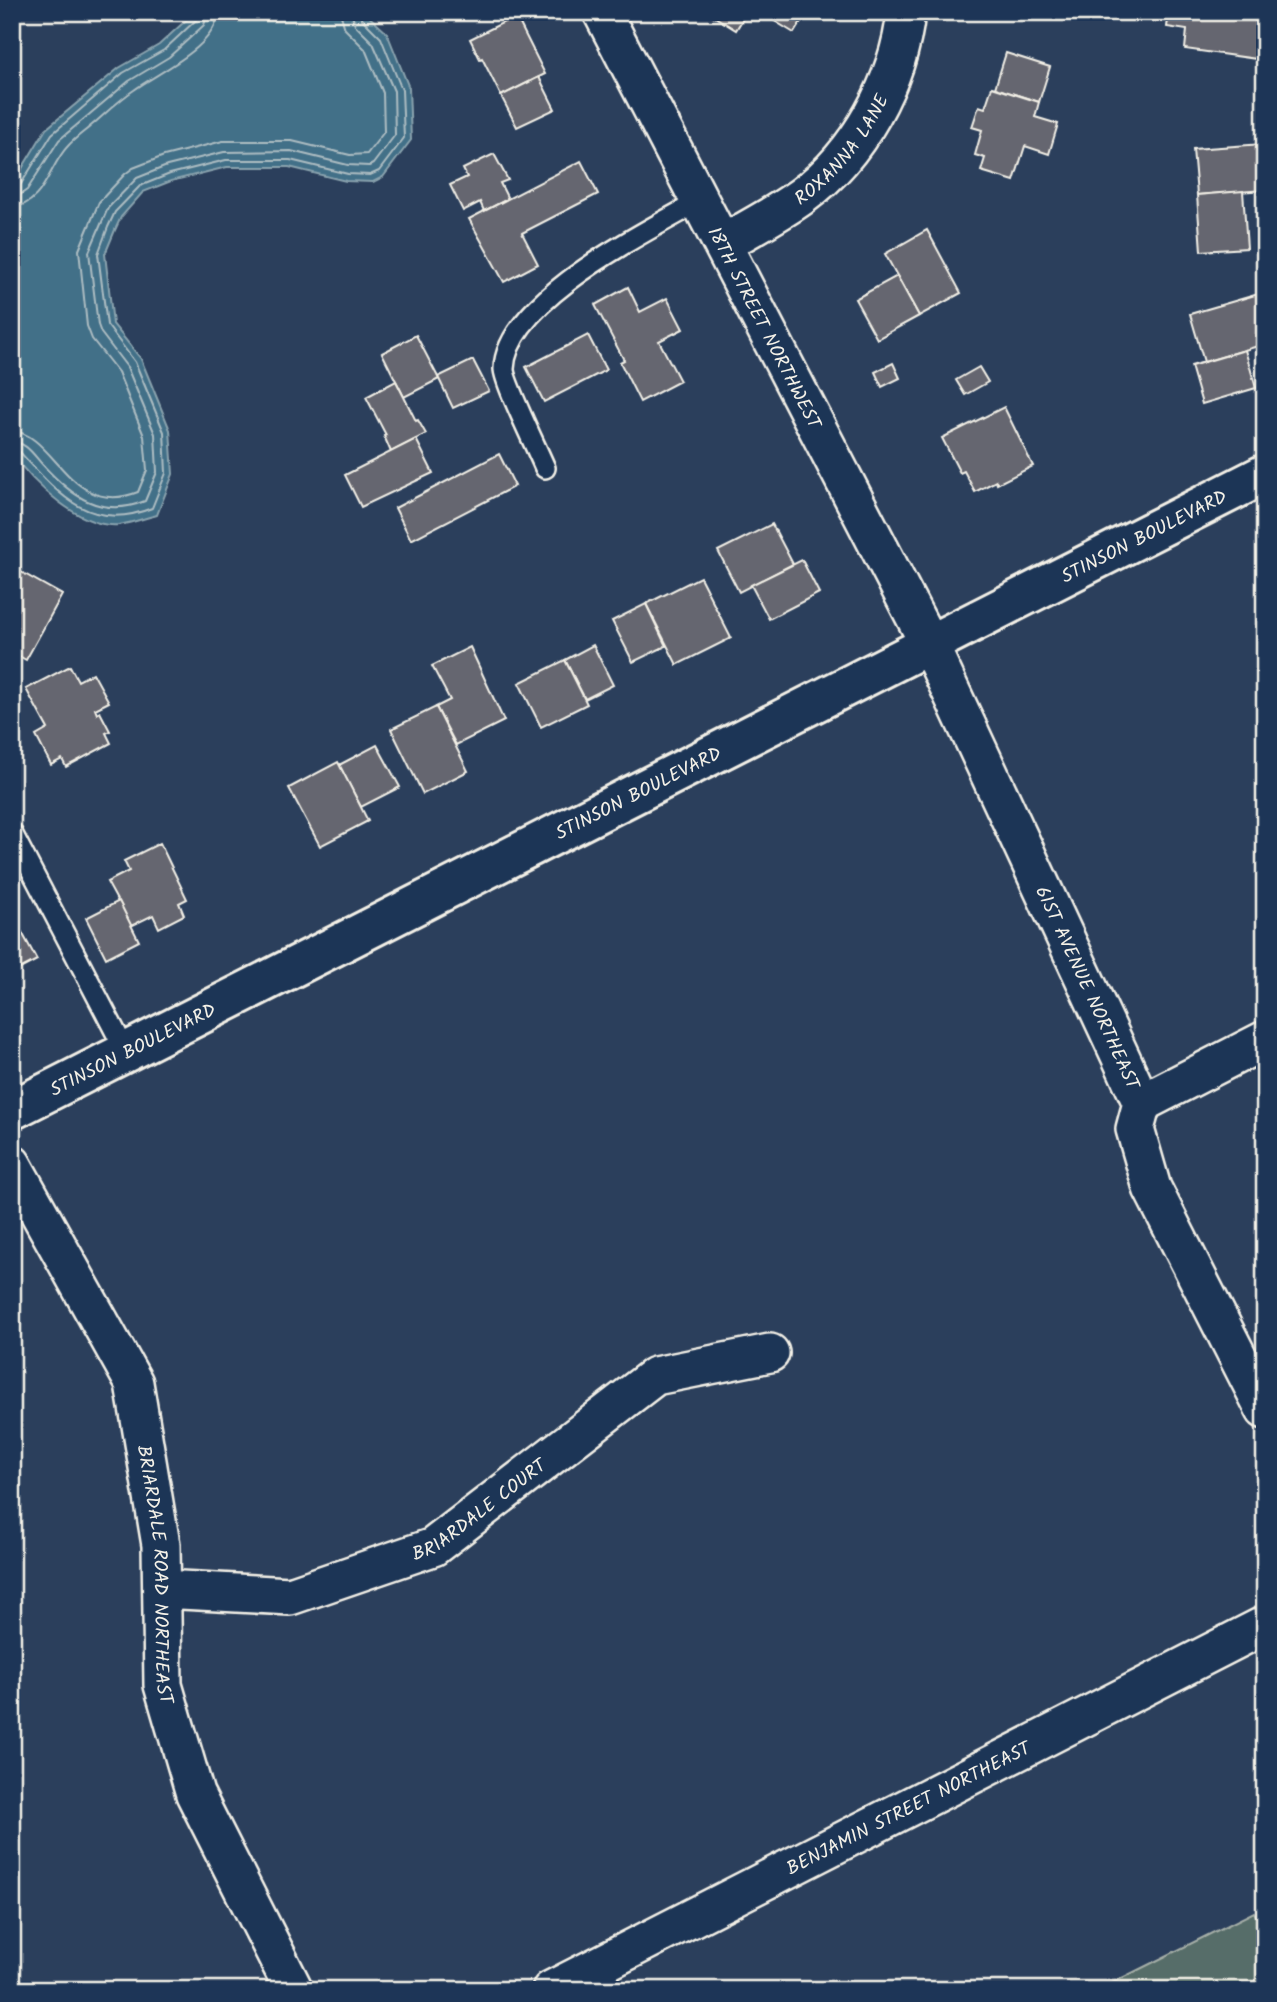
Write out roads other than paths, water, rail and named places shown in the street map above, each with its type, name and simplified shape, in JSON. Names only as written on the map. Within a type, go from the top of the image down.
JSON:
[{"type":"street","name":"18TH STREET NORTHWEST","points":[[602,12],[929,644]]},
{"type":"street","name":"ROXANNA LANE","points":[[723,244],[802,197],[838,162],[869,120],[887,84],[903,37],[906,12]]},
{"type":"street","name":"STINSON BOULEVARD","points":[[12,1110],[1265,474]]},
{"type":"street","name":"61ST AVENUE NORTHEAST","points":[[929,644],[1142,1103],[1135,1129],[1152,1188],[1265,1410]]},
{"type":"street","points":[[1142,1103],[1265,1040]]},
{"type":"street","name":"BRIARDALE ROAD NORTHEAST","points":[[12,1164],[134,1383],[162,1545],[163,1685],[195,1794],[294,1990]]},
{"type":"street","name":"BRIARDALE COURT","points":[[162,1589],[290,1597],[433,1547],[655,1376],[770,1353]]},
{"type":"street","name":"BENJAMIN STREET NORTHEAST","points":[[551,1990],[1265,1625]]},
{"type":"lane","points":[[545,468],[504,372],[509,345],[527,318],[582,270],[700,201]]},
{"type":"lane","points":[[12,833],[126,1052]]},
{"type":"water","points":[[195,12],[364,12],[387,33],[409,88],[411,140],[383,177],[373,182],[346,181],[289,167],[227,167],[171,181],[143,192],[121,217],[105,254],[113,324],[141,359],[170,430],[173,474],[157,515],[119,525],[104,524],[89,520],[59,502],[32,477],[12,453],[12,185],[46,129],[119,68],[159,45]]}]
